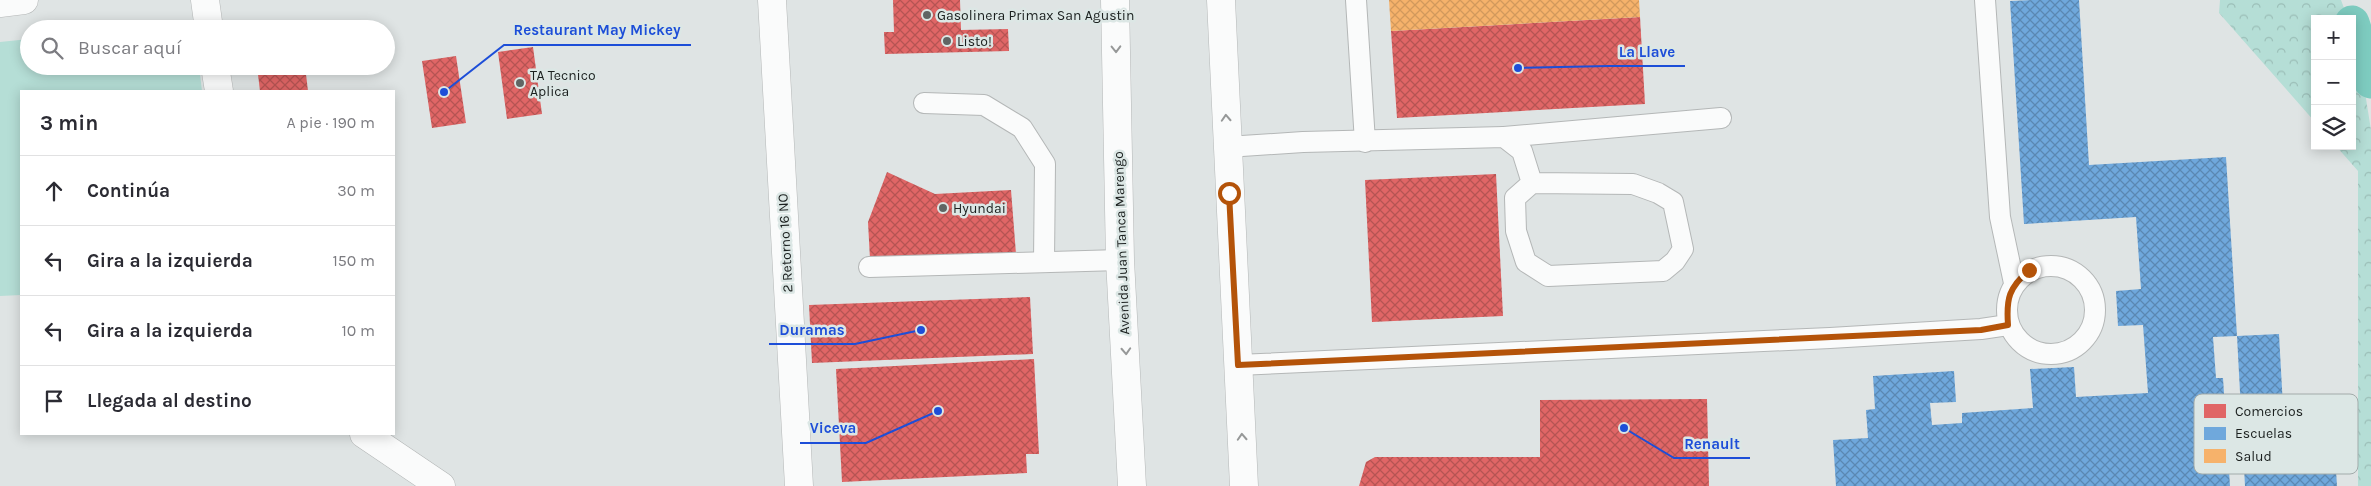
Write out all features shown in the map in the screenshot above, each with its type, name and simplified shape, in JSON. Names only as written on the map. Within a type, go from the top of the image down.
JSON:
[{"type":"main road","points":[[0,3],[24,0]]},
{"type":"main road","points":[[205,0],[208,20]]},
{"type":"main road","name":"2 Retorno 16 NO","points":[[772,0],[799,486]]},
{"type":"main road","name":"Avenida Juan Tanca Marengo","points":[[1114,0],[1120,260],[1132,486]]},
{"type":"main road","points":[[1221,0],[1244,486]]},
{"type":"main road","points":[[216,75],[218,90]]},
{"type":"main road","points":[[366,435],[442,486]]},
{"type":"lane","points":[[1356,0],[1365,142]]},
{"type":"lane","points":[[1985,0],[2000,217],[2014,283]]},
{"type":"lane","points":[[924,103],[984,105],[1022,128],[1045,164],[1044,261]]},
{"type":"lane","points":[[1227,147],[1302,142],[1365,142],[1504,137],[1722,118]]},
{"type":"lane","points":[[1504,137],[1522,151],[1532,182]]},
{"type":"lane","points":[[1532,182],[1633,184],[1658,193],[1673,202],[1683,249],[1663,271],[1548,276],[1526,262],[1516,231],[1515,198],[1532,182]]},
{"type":"lane","points":[[869,266],[1120,260]]},
{"type":"lane","points":[[2048,264],[2067,267],[2084,279],[2094,296],[2095,316],[2089,334],[2075,348],[2056,355],[2036,352],[2019,341],[2008,325],[2006,303],[2014,283],[2029,270],[2048,264]]},
{"type":"lane","points":[[1238,365],[1830,338],[1981,330],[2008,325]]},
{"type":"green space","points":[[2220,0],[2341,0],[2347,15],[2311,15],[2311,117],[2219,13]]},
{"type":"green space","points":[[20,40],[20,75],[200,75],[202,90],[20,90],[20,295],[0,296],[0,42]]},
{"type":"green space","points":[[2356,43],[2371,130],[2371,486],[2358,486],[2358,171],[2340,150],[2356,150]]},
{"type":"building: Comercios","points":[[893,0],[960,0],[961,30],[1008,29],[1009,51],[885,54],[884,32],[894,32]]},
{"type":"building: Comercios","points":[[1640,17],[1645,104],[1397,118],[1391,31]]},
{"type":"building: Comercios","name":"TA Tecnico Aplica","points":[[533,47],[542,114],[507,119],[498,52]]},
{"type":"building: Comercios","points":[[456,56],[466,123],[432,128],[422,61]]},
{"type":"building: Comercios","points":[[258,75],[306,75],[308,90],[260,90]]},
{"type":"building: Comercios","name":"Hyundai","points":[[887,172],[935,194],[1011,190],[1016,254],[870,259],[868,222]]},
{"type":"building: Comercios","points":[[1496,174],[1503,316],[1372,322],[1365,180]]},
{"type":"building: Comercios","points":[[1030,297],[1033,354],[812,363],[809,305]]},
{"type":"building: Comercios","points":[[1034,359],[1039,454],[1026,454],[1027,473],[842,482],[836,369]]},
{"type":"building: Comercios","points":[[1707,399],[1709,486],[1359,486],[1366,462],[1375,457],[1540,457],[1540,400]]},
{"type":"building: Escuelas","points":[[2079,0],[2089,165],[2226,157],[2237,336],[2213,337],[2216,378],[2223,378],[2224,394],[2194,394],[2194,474],[2229,474],[2230,486],[1836,486],[1833,440],[1868,438],[1866,410],[1875,409],[1873,376],[1954,371],[1956,402],[1930,403],[1932,425],[1962,423],[1962,413],[2033,408],[2030,369],[2074,367],[2076,397],[2148,393],[2143,325],[2118,326],[2116,291],[2141,289],[2136,217],[2024,224],[2010,1]]},
{"type":"building: Escuelas","points":[[2279,334],[2282,394],[2240,394],[2237,336]]},
{"type":"building: Escuelas","points":[[2244,474],[2336,474],[2337,486],[2245,486]]},
{"type":"building: Salud","points":[[1389,0],[1639,0],[1640,17],[1391,31]]},
{"type":"waterway","points":[[2356,35],[2371,81]]},
{"type":"place","name":"Gasolinera Primax San Agustin","points":[[927,15]]},
{"type":"place","name":"Listo!","points":[[947,41]]},
{"type":"place","name":"La Llave","points":[[1518,68]]},
{"type":"place","name":"TA Tecnico Aplica","points":[[520,83]]},
{"type":"place","name":"Restaurant May Mickey","points":[[444,92]]},
{"type":"place","name":"Hyundai","points":[[943,208]]},
{"type":"place","name":"Duramas","points":[[921,330]]},
{"type":"place","name":"Viceva","points":[[938,411]]},
{"type":"place","name":"Renault","points":[[1624,428]]},
{"type":"route","points":[[1229,193],[1238,365],[1981,330],[2008,325],[2006,303],[2014,283],[2029,270]]}]
